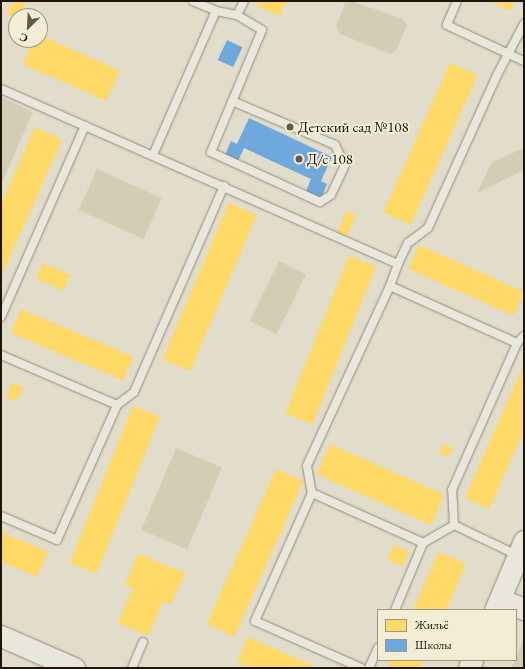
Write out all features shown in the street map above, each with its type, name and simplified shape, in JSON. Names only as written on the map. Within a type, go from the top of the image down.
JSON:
[{"type":"street","points":[[521,548],[497,604],[524,610]]},
{"type":"street","points":[[1,636],[74,668]]},
{"type":"lane","points":[[193,1],[216,11],[237,15],[262,30],[232,101],[211,152],[320,202],[331,195],[346,165],[335,145],[232,101]]},
{"type":"lane","points":[[237,15],[244,1]]},
{"type":"lane","points":[[457,1],[447,25],[524,61]]},
{"type":"lane","points":[[153,156],[216,11]]},
{"type":"lane","points":[[361,668],[255,621],[312,493],[307,466],[390,286],[398,264],[408,243],[428,228],[496,75],[510,54],[524,24]]},
{"type":"lane","points":[[1,88],[398,264]]},
{"type":"lane","points":[[1,317],[85,126]]},
{"type":"lane","points":[[1,516],[56,540],[117,405],[134,392],[224,186]]},
{"type":"lane","points":[[390,286],[517,343]]},
{"type":"lane","points":[[454,525],[452,490],[517,343],[524,336]]},
{"type":"lane","points":[[1,355],[117,405]]},
{"type":"lane","points":[[312,493],[423,543]]},
{"type":"lane","points":[[395,609],[423,543],[454,525],[521,548]]},
{"type":"lane","points":[[132,668],[143,642]]},
{"type":"lane","points":[[369,668],[377,650]]},
{"type":"shaded area","points":[[351,1],[403,19],[407,25],[396,51],[390,54],[340,34],[336,27],[345,3]]},
{"type":"shaded area","points":[[1,97],[33,112],[1,184]]},
{"type":"shaded area","points":[[524,148],[524,170],[477,193],[492,162]]},
{"type":"shaded area","points":[[97,169],[162,198],[144,239],[79,210]]},
{"type":"shaded area","points":[[279,261],[306,274],[277,334],[250,321]]},
{"type":"shaded area","points":[[176,448],[222,468],[187,549],[141,530]]},
{"type":"shaded area","points":[[524,637],[524,668],[510,668],[515,661],[517,661]]},
{"type":"building: Жильё","points":[[13,1],[27,1],[22,8],[10,8]]},
{"type":"building: Жильё","points":[[258,1],[286,1],[280,16],[256,5]]},
{"type":"building: Жильё","points":[[489,1],[515,1],[511,11]]},
{"type":"building: Жильё","points":[[48,39],[120,71],[106,101],[23,64],[30,48],[48,48]]},
{"type":"building: Жильё","points":[[450,63],[477,75],[411,225],[383,213]]},
{"type":"building: Жильё","points":[[35,127],[62,140],[1,277],[1,204]]},
{"type":"building: Жильё","points":[[229,203],[257,215],[190,371],[163,359]]},
{"type":"building: Жильё","points":[[347,211],[356,215],[347,236],[338,232]]},
{"type":"building: Жильё","points":[[419,245],[524,292],[513,316],[408,269]]},
{"type":"building: Жильё","points":[[349,256],[376,267],[312,424],[285,414]]},
{"type":"building: Жильё","points":[[43,263],[70,275],[63,291],[36,279]]},
{"type":"building: Жильё","points":[[21,309],[133,357],[123,381],[11,333]]},
{"type":"building: Жильё","points":[[524,365],[524,430],[489,509],[465,498]]},
{"type":"building: Жильё","points":[[12,383],[24,388],[15,401],[6,397]]},
{"type":"building: Жильё","points":[[133,406],[160,417],[97,574],[70,563]]},
{"type":"building: Жильё","points":[[330,444],[444,495],[431,525],[317,474]]},
{"type":"building: Жильё","points":[[444,444],[453,448],[448,457],[439,453]]},
{"type":"building: Жильё","points":[[276,469],[303,481],[234,637],[207,624]]},
{"type":"building: Жильё","points":[[1,532],[48,552],[37,577],[1,561]]},
{"type":"building: Жильё","points":[[394,545],[409,552],[403,567],[387,560]]},
{"type":"building: Жильё","points":[[439,552],[466,564],[446,609],[413,609]]},
{"type":"building: Жильё","points":[[138,554],[185,573],[171,604],[163,601],[148,636],[118,623],[133,588],[125,584]]},
{"type":"building: Жильё","points":[[248,637],[318,668],[251,668],[237,662]]},
{"type":"building: Жильё","points":[[390,661],[423,661],[420,668],[387,668]]},
{"type":"building: Школы","points":[[227,40],[242,47],[233,67],[218,60]]},
{"type":"building: Школы","name":"Д/с 108","points":[[249,118],[332,157],[321,181],[327,184],[321,199],[306,191],[311,179],[244,148],[238,161],[225,155],[231,141],[237,144]]},
{"type":"place","name":"Детский сад №108","points":[[290,127]]},
{"type":"place","name":"Д/с 108","points":[[299,159]]}]
